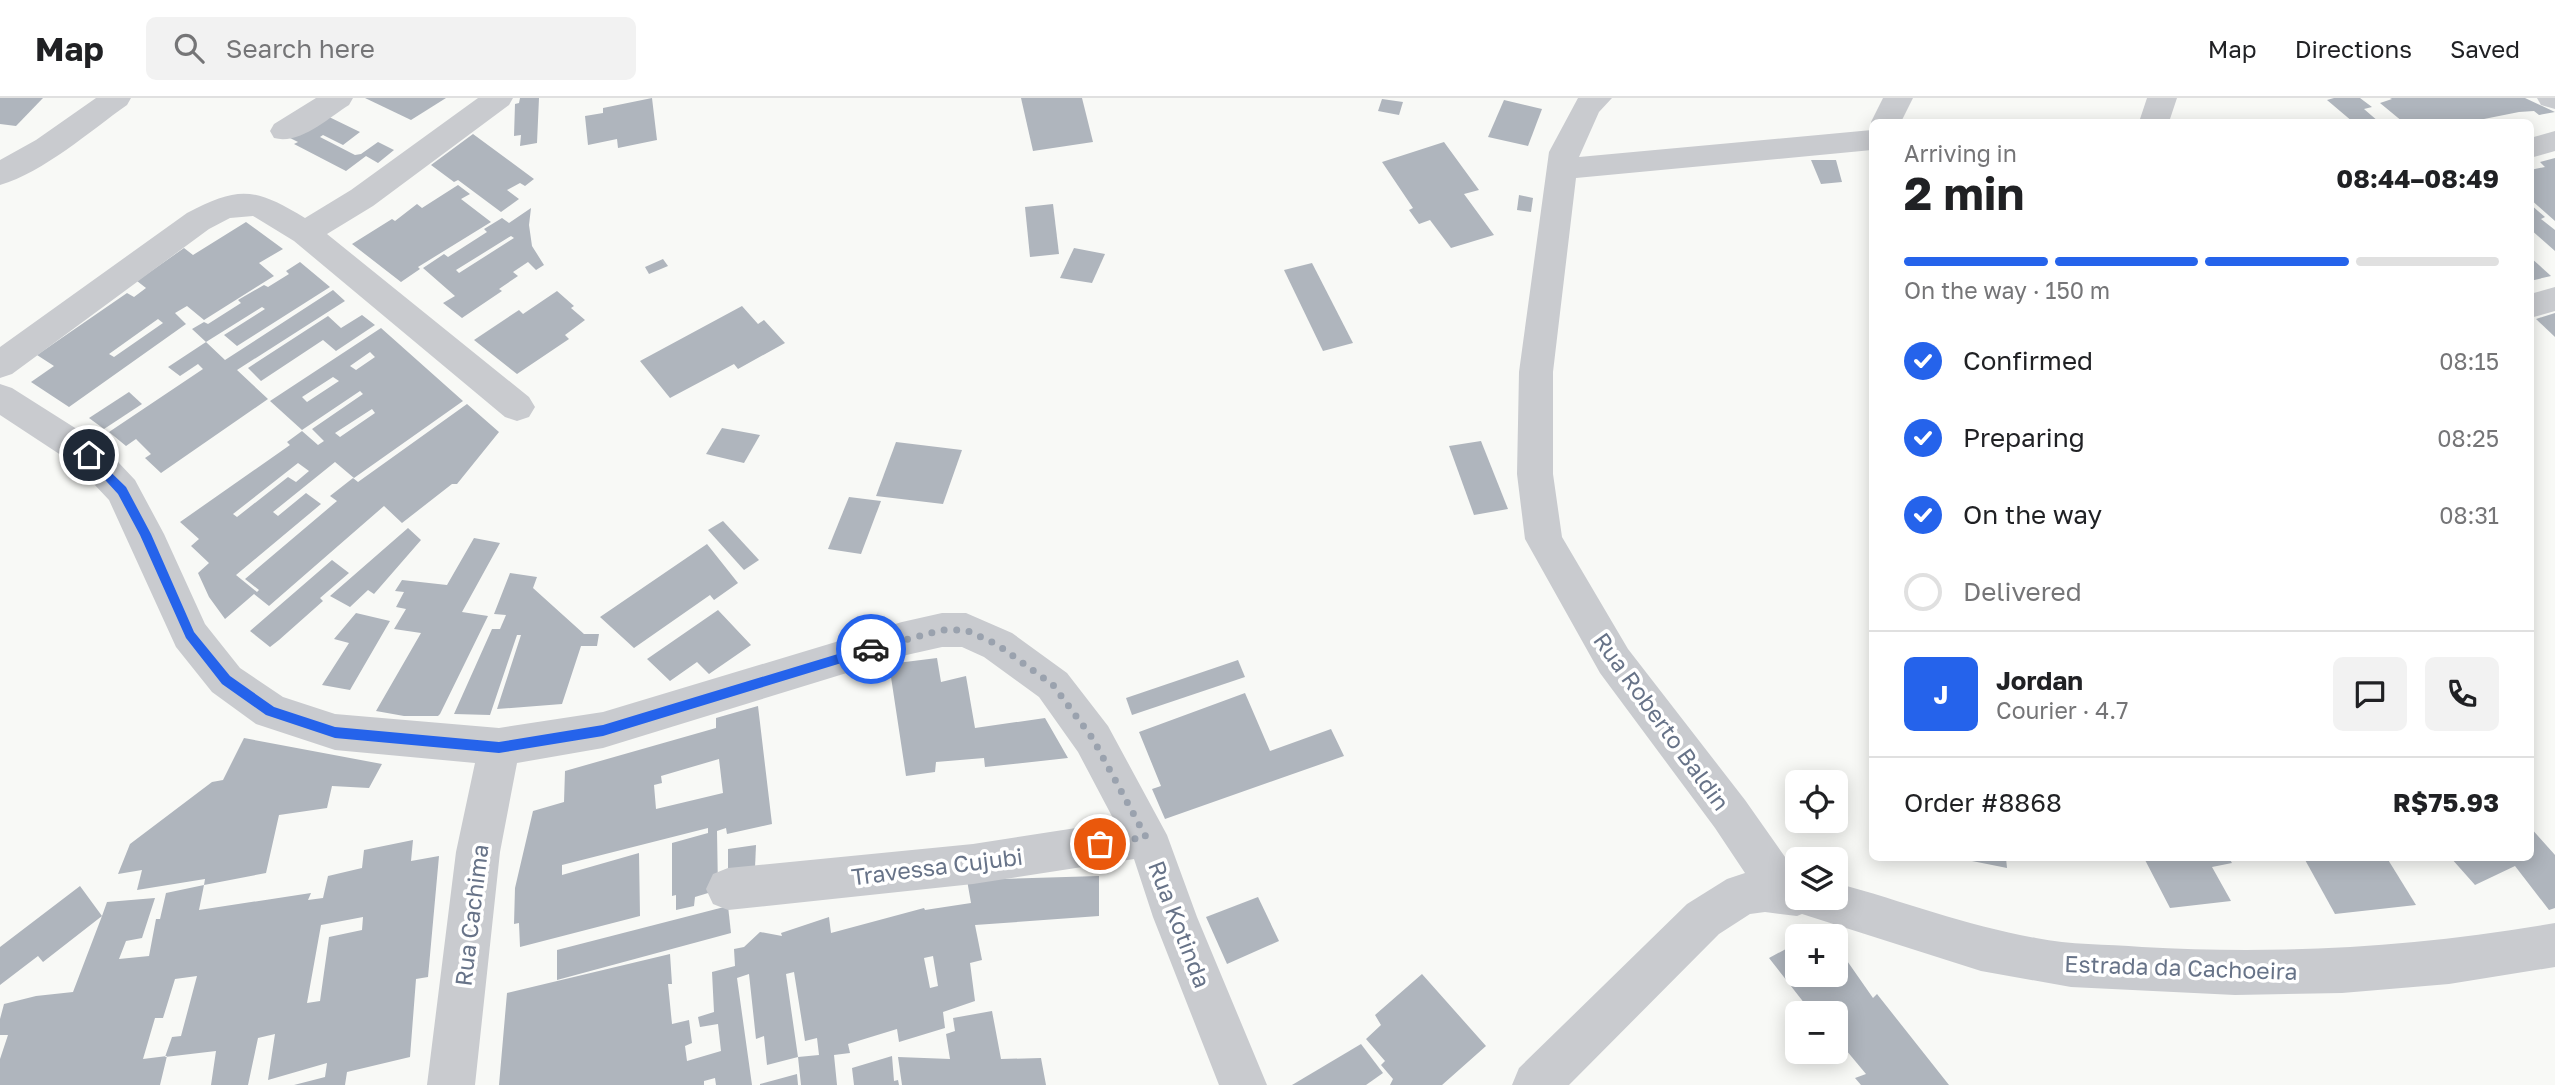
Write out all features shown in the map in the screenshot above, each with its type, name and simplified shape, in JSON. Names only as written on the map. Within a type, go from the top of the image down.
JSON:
[{"type":"street","points":[[0,174],[47,147],[116,98]]},
{"type":"street","points":[[285,131],[338,98]]},
{"type":"street","points":[[305,233],[362,198],[498,98]]},
{"type":"street","name":"Rua Roberto Baldin","points":[[1597,98],[1587,106],[1564,152],[1536,372],[1535,474],[1544,539],[1614,661],[1730,814],[1785,880]]},
{"type":"street","points":[[1888,119],[1898,98]]},
{"type":"street","points":[[1561,169],[1869,140]]},
{"type":"street","points":[[2534,147],[2555,141]]},
{"type":"street","points":[[0,365],[198,221],[220,209],[241,204],[260,205],[305,233],[517,407]]},
{"type":"street","points":[[2534,305],[2555,299]]},
{"type":"street","name":"Rua Kotinda","points":[[0,397],[89,455],[122,491],[145,534],[190,635],[226,680],[270,711],[335,733],[499,747],[603,730],[902,639],[942,630],[966,630],[998,645],[1053,685],[1093,739],[1146,837],[1175,917],[1243,1085]]},
{"type":"street","name":"Rua Cachima","points":[[452,1085],[478,852],[499,747]]},
{"type":"street","name":"Travessa Cujubi","points":[[728,889],[973,864],[1146,837]]},
{"type":"street","name":"Estrada da Cachoeira","points":[[1536,1085],[1703,919],[1742,894],[1765,891],[1785,893]]},
{"type":"street","name":"Estrada da Cachoeira","points":[[1848,910],[1981,950],[2040,961],[2154,970],[2363,972],[2505,955],[2555,945]]},
{"type":"building","points":[[0,98],[43,98],[16,126],[0,124]]},
{"type":"building","points":[[365,98],[446,98],[411,120]]},
{"type":"building","points":[[520,98],[539,98],[537,143],[520,146],[521,135],[514,136],[515,104],[519,103]]},
{"type":"building","points":[[652,98],[657,140],[618,148],[617,139],[588,145],[585,116],[603,113],[603,108]]},
{"type":"building","points":[[1021,98],[1082,98],[1093,142],[1033,151]]},
{"type":"building","points":[[2360,98],[2372,107],[2364,109],[2376,119],[2349,119],[2327,100]]},
{"type":"building","points":[[2390,98],[2525,98],[2555,112],[2539,115],[2534,111],[2519,112],[2484,119],[2399,119],[2380,103],[2392,99]]},
{"type":"building","points":[[1382,99],[1403,102],[1399,115],[1378,111]]},
{"type":"building","points":[[1504,100],[1542,109],[1528,146],[1488,137]]},
{"type":"building","points":[[325,115],[360,132],[343,145],[323,135],[320,137],[355,155],[378,142],[394,150],[378,163],[366,156],[346,171],[294,144],[298,142],[290,138]]},
{"type":"building","points":[[473,134],[534,179],[525,186],[520,183],[507,190],[519,199],[501,212],[458,180],[454,182],[431,165]]},
{"type":"building","points":[[1444,142],[1479,190],[1464,194],[1494,235],[1451,248],[1430,220],[1419,224],[1409,210],[1413,208],[1382,162]]},
{"type":"building","points":[[2555,158],[2555,221],[2534,203],[2534,169],[2545,167],[2540,162]]},
{"type":"building","points":[[1811,160],[1836,160],[1842,182],[1821,184]]},
{"type":"building","points":[[458,185],[470,194],[461,199],[491,222],[418,267],[420,269],[401,282],[352,244],[392,219],[395,221],[417,204],[422,208]]},
{"type":"building","points":[[1519,195],[1533,198],[1531,212],[1517,210]]},
{"type":"building","points":[[1053,204],[1059,254],[1030,257],[1025,207]]},
{"type":"building","points":[[2534,207],[2545,217],[2541,219],[2555,230],[2555,251],[2534,233]]},
{"type":"building","points":[[531,208],[529,225],[532,246],[544,265],[536,270],[528,262],[513,272],[518,276],[499,289],[502,291],[462,318],[443,303],[455,296],[423,268],[444,254],[448,257],[487,232],[484,229],[502,218],[509,223]],"holes":[[[511,236],[514,238],[459,273],[456,270]]]},
{"type":"building","points":[[246,222],[283,249],[259,263],[274,276],[204,320],[187,306],[175,313],[186,324],[69,407],[31,382],[54,366],[37,355],[127,293],[134,297],[146,288],[137,281],[184,248],[193,255]],"holes":[[[158,319],[163,323],[114,357],[109,354]]]},
{"type":"building","points":[[1074,248],[1105,254],[1092,283],[1060,278]]},
{"type":"building","points":[[663,259],[668,266],[649,274],[645,267]]},
{"type":"building","points":[[2534,261],[2551,276],[2534,280]]},
{"type":"building","points":[[300,262],[330,287],[237,346],[224,335],[265,309],[262,307],[206,342],[192,329],[204,322],[208,324],[241,303],[238,300],[289,274],[286,271]]},
{"type":"building","points":[[1312,263],[1353,343],[1323,351],[1284,270]]},
{"type":"building","points":[[333,290],[345,301],[237,370],[268,399],[161,473],[145,458],[151,454],[136,439],[126,446],[109,432],[203,369],[198,364],[180,376],[168,367],[206,342],[225,360]]},
{"type":"building","points":[[557,291],[585,320],[565,335],[569,339],[517,374],[474,340],[519,310],[523,314]]},
{"type":"building","points":[[742,306],[758,324],[764,320],[785,343],[738,369],[734,364],[670,398],[640,361]]},
{"type":"building","points":[[2555,313],[2555,337],[2536,319]]},
{"type":"building","points":[[362,315],[375,325],[336,351],[323,340],[261,381],[248,368],[328,316],[341,328]]},
{"type":"building","points":[[381,328],[463,401],[354,478],[335,462],[273,512],[278,516],[306,493],[321,504],[236,575],[257,592],[259,590],[245,579],[337,501],[330,496],[353,478],[358,482],[467,404],[499,432],[457,484],[452,484],[402,523],[384,506],[269,606],[254,594],[225,619],[209,597],[198,573],[209,563],[191,546],[199,539],[180,522],[290,445],[287,442],[302,431],[318,445],[324,441],[312,429],[363,394],[360,391],[302,430],[270,401]],"holes":[[[370,352],[375,357],[356,370],[350,366]],[[333,377],[339,381],[307,402],[302,397]],[[372,409],[375,413],[340,437],[335,433]],[[298,463],[309,471],[296,482],[288,477],[237,517],[233,514]]]},
{"type":"building","points":[[129,392],[142,404],[104,429],[89,418]]},
{"type":"building","points":[[722,428],[760,435],[744,463],[706,454]]},
{"type":"building","points":[[1481,441],[1508,509],[1474,515],[1449,446]]},
{"type":"building","points":[[896,442],[962,450],[943,504],[876,496]]},
{"type":"building","points":[[849,497],[881,501],[861,554],[828,549]]},
{"type":"building","points":[[723,521],[759,560],[744,570],[708,530]]},
{"type":"building","points":[[408,528],[421,540],[374,594],[368,590],[350,607],[330,596]]},
{"type":"building","points":[[474,538],[500,543],[462,612],[488,616],[440,714],[404,716],[376,711],[421,633],[394,629],[406,609],[396,607],[404,592],[395,591],[402,580],[447,585]]},
{"type":"building","points":[[707,544],[738,583],[714,600],[710,595],[634,648],[600,617]]},
{"type":"building","points":[[332,560],[349,573],[320,598],[323,601],[279,640],[270,647],[250,631]]},
{"type":"building","points":[[510,573],[537,577],[533,588],[584,634],[599,634],[597,646],[581,646],[562,704],[497,709],[521,635],[517,635],[490,715],[454,714],[492,629],[500,629],[506,615],[494,614]]},
{"type":"building","points":[[718,610],[751,645],[709,674],[697,662],[670,681],[647,659]]},
{"type":"building","points":[[356,613],[390,621],[350,690],[322,685],[349,643],[334,639]]},
{"type":"building","points":[[937,658],[941,682],[966,676],[975,728],[1045,718],[1068,758],[985,767],[984,758],[936,762],[935,772],[906,776],[889,664]]},
{"type":"building","points":[[1238,660],[1245,677],[1132,715],[1126,698]]},
{"type":"building","points":[[1245,693],[1270,751],[1331,729],[1344,756],[1165,819],[1152,789],[1161,786],[1139,732]]},
{"type":"building","points":[[758,706],[772,824],[727,834],[726,828],[717,831],[718,890],[695,897],[694,906],[676,910],[676,895],[672,896],[672,843],[708,833],[708,828],[562,865],[562,875],[639,853],[640,916],[520,947],[519,923],[514,924],[515,888],[533,811],[564,802],[565,771],[716,728],[716,718]],"holes":[[[719,759],[723,793],[656,809],[654,785],[662,783],[661,776]]]},
{"type":"building","points":[[244,738],[382,764],[369,788],[332,786],[327,808],[279,815],[266,873],[204,885],[205,879],[137,890],[142,870],[118,874],[130,844],[212,782],[223,780]]},
{"type":"building","points":[[2534,831],[2555,855],[2555,908],[2549,910],[2515,866],[2475,885],[2454,861],[2534,861]]},
{"type":"building","points":[[413,840],[411,861],[439,856],[428,977],[416,979],[410,1057],[347,1072],[345,1085],[294,1085],[325,1077],[327,1063],[268,1080],[275,1034],[258,1038],[248,1085],[211,1085],[216,1051],[167,1057],[160,1085],[0,1085],[0,1059],[8,1035],[0,1035],[4,1004],[36,996],[73,992],[107,902],[155,898],[142,938],[126,941],[119,959],[149,956],[156,919],[160,919],[166,893],[204,885],[199,910],[311,893],[308,900],[323,898],[328,876],[362,868],[364,850]],"holes":[[[363,917],[362,930],[329,937],[320,1001],[307,1003],[321,925]],[[197,976],[181,1036],[172,1037],[165,1056],[143,1059],[155,1018],[163,1018],[175,979]]]},
{"type":"building","points":[[756,845],[755,868],[728,871],[728,849]]},
{"type":"building","points":[[1972,861],[2006,861],[2007,868]]},
{"type":"building","points":[[2146,861],[2231,861],[2232,863],[2212,867],[2231,901],[2170,908]]},
{"type":"building","points":[[2306,861],[2389,861],[2416,905],[2335,914]]},
{"type":"building","points":[[1099,876],[1099,916],[975,925],[982,960],[970,963],[975,1001],[943,1012],[945,1028],[899,1042],[897,1029],[848,1044],[850,1053],[834,1055],[837,1085],[801,1085],[798,1057],[767,1065],[764,1036],[756,1039],[749,974],[737,978],[752,1085],[716,1085],[715,1078],[704,1081],[704,1085],[499,1085],[507,993],[670,954],[672,984],[668,984],[672,1024],[689,1020],[692,1043],[685,1046],[687,1061],[721,1051],[718,1024],[700,1027],[698,1017],[714,1012],[712,972],[735,966],[734,949],[744,947],[760,932],[782,936],[781,933],[829,917],[831,933],[924,908],[971,903],[967,880]],"holes":[[[933,956],[938,986],[930,988],[924,958]],[[794,972],[805,1041],[817,1038],[819,1055],[798,1057],[786,974]]]},
{"type":"building","points":[[80,886],[102,916],[43,962],[38,956],[0,985],[0,947]]},
{"type":"building","points":[[1258,897],[1279,941],[1227,964],[1206,917]]},
{"type":"building","points":[[728,906],[731,933],[557,980],[557,950]]},
{"type":"building","points":[[1785,949],[1785,978],[1769,958]]},
{"type":"building","points":[[1848,962],[1873,998],[1877,994],[1949,1085],[1861,1085],[1855,1078],[1866,1074],[1848,1052],[1848,1001],[1803,1001],[1792,987],[1848,987]]},
{"type":"building","points":[[1422,974],[1486,1046],[1442,1085],[1390,1085],[1393,1079],[1381,1065],[1385,1061],[1366,1039],[1381,1025],[1375,1015]]},
{"type":"building","points":[[992,1011],[1001,1059],[1041,1058],[1046,1085],[902,1085],[898,1057],[950,1059],[946,1034],[955,1031],[953,1018]]},
{"type":"building","points":[[1361,1044],[1383,1073],[1366,1085],[1292,1085]]},
{"type":"building","points":[[892,1056],[894,1081],[898,1080],[899,1085],[854,1085],[852,1068]]},
{"type":"building","points":[[797,1074],[798,1085],[760,1085],[760,1084]]},
{"type":"way so far","points":[[871,649],[942,630],[966,630],[998,645],[1053,685],[1093,739],[1146,837],[1100,844]]},
{"type":"route","points":[[89,455],[122,491],[145,534],[190,635],[226,680],[270,711],[335,733],[499,747],[603,730],[871,649]]}]
